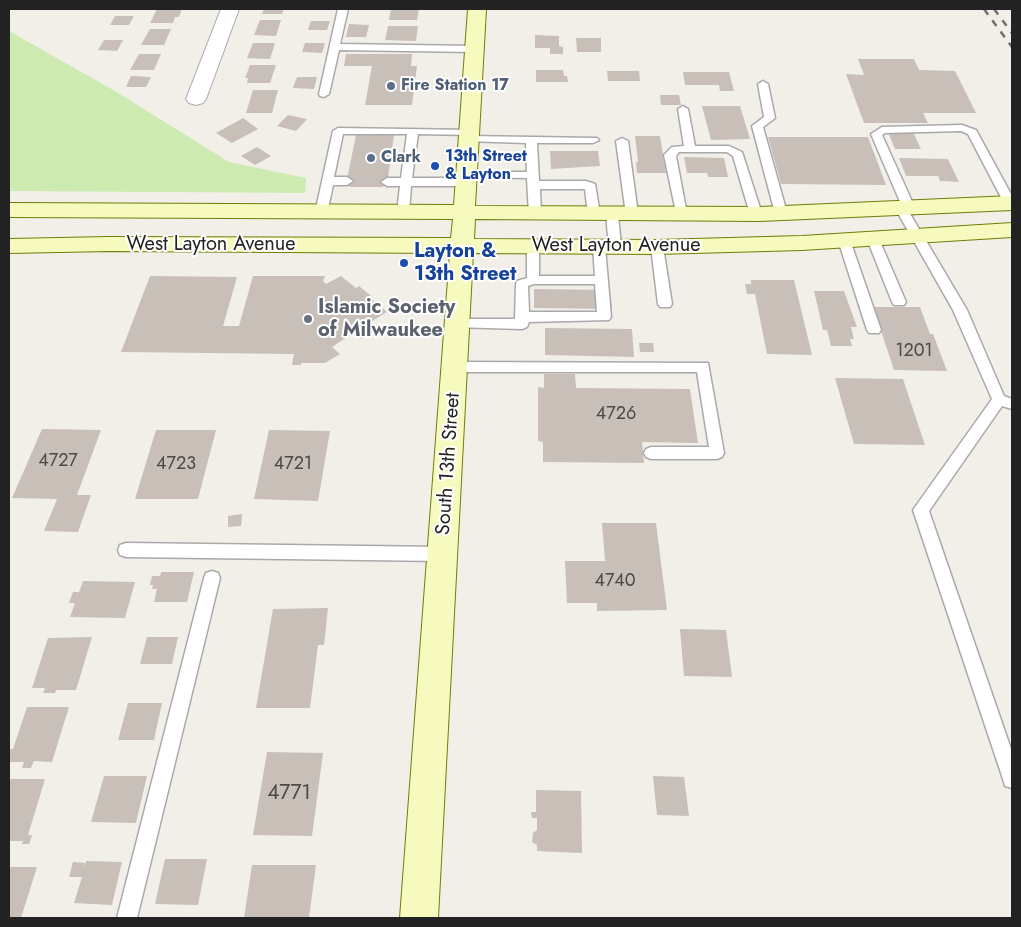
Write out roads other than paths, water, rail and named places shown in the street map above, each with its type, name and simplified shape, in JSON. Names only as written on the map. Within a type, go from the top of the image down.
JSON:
[{"type":"main road","name":"South 13th Street","points":[[419,918],[477,9]]},
{"type":"main road","name":"West Layton Avenue","points":[[9,210],[464,214],[756,214],[1011,203]]},
{"type":"main road","name":"West Layton Avenue","points":[[9,246],[119,244],[657,247],[874,239],[1012,230]]},
{"type":"street","points":[[196,99],[230,9]]},
{"type":"lane","points":[[324,94],[343,9]]},
{"type":"lane","points":[[335,47],[475,49]]},
{"type":"lane","points":[[763,84],[770,118],[757,126],[781,213]]},
{"type":"lane","points":[[683,109],[690,149]]},
{"type":"lane","points":[[1011,203],[972,132],[962,128],[882,130],[876,134],[916,236],[960,310],[1006,402],[921,510],[1012,779]]},
{"type":"lane","points":[[321,212],[338,131],[413,131],[531,140],[592,140]]},
{"type":"lane","points":[[403,213],[413,131]]},
{"type":"lane","points":[[531,140],[535,214]]},
{"type":"lane","points":[[522,317],[604,317],[602,280],[622,142]]},
{"type":"lane","points":[[681,214],[670,154],[676,149],[729,149],[738,154],[756,214]]},
{"type":"lane","points":[[388,182],[466,178],[586,184],[591,187],[613,214]]},
{"type":"lane","points":[[327,181],[347,181]]},
{"type":"lane","points":[[874,239],[899,302]]},
{"type":"lane","points":[[844,240],[874,330]]},
{"type":"lane","points":[[533,247],[533,280]]},
{"type":"lane","points":[[657,247],[665,304]]},
{"type":"lane","points":[[457,324],[522,324],[522,284],[533,280],[602,280]]},
{"type":"lane","points":[[455,367],[703,367],[717,453],[651,453]]},
{"type":"lane","points":[[126,550],[443,554]]},
{"type":"lane","points":[[127,918],[212,578]]},
{"type":"railway","points":[[984,9],[1012,47]]},
{"type":"railway","points":[[994,9],[1012,33]]},
{"type":"place","name":"Fire Station 17","points":[[391,86]]},
{"type":"place","name":"Clark","points":[[371,158]]},
{"type":"place","name":"13th Street & Layton","points":[[435,166]]},
{"type":"place","name":"Layton & 13th Street","points":[[404,263]]},
{"type":"place","name":"Islamic Society of Milwaukee","points":[[308,319]]}]
